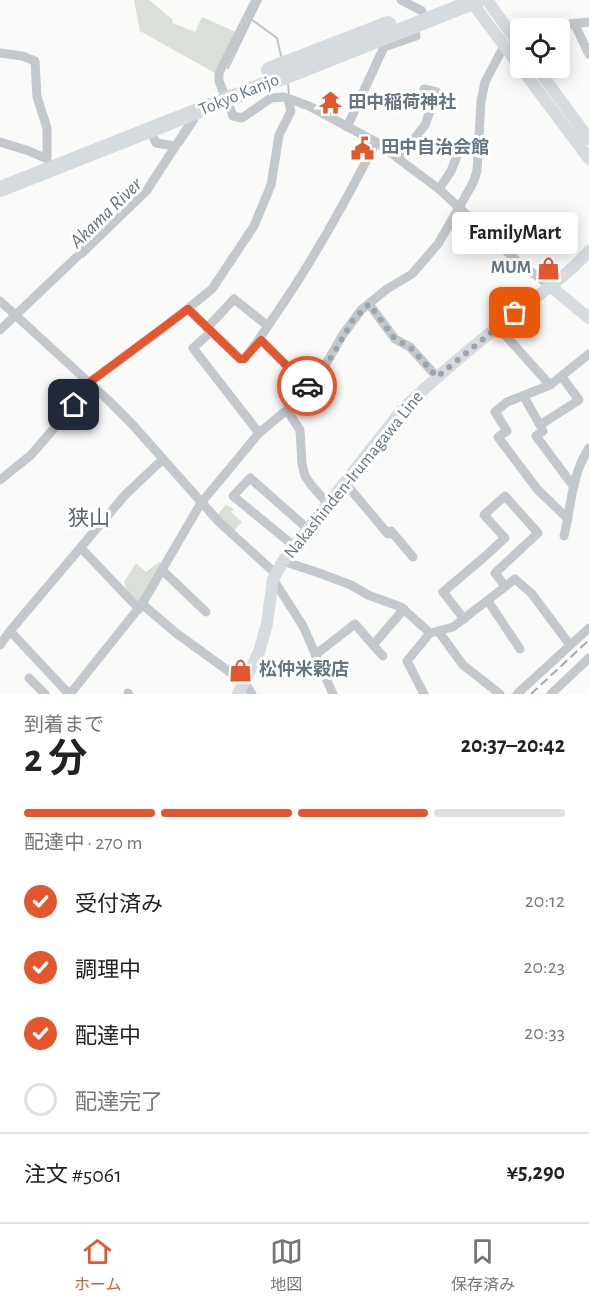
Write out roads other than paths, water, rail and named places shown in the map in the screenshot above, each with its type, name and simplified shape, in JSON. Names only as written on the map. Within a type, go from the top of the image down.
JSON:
[{"type":"highway","name":"Tokyo Kanjo","points":[[417,18],[447,0]]},
{"type":"highway","name":"Tokyo Kanjo","points":[[0,178],[224,94],[417,18],[477,1]]},
{"type":"highway","name":"Tokyo Kanjo","points":[[0,189],[151,131],[199,110],[224,94]]},
{"type":"main road","points":[[477,1],[510,27]]},
{"type":"main road","points":[[477,1],[504,46],[589,159]]},
{"type":"main road","points":[[544,78],[589,139]]},
{"type":"main road","name":"Nakashinden-Irumagawa Line","points":[[242,689],[263,640],[274,576],[294,546],[401,411],[437,377],[550,286],[589,251]]},
{"type":"main road","points":[[550,286],[589,318]]},
{"type":"street","points":[[256,0],[219,73],[233,116],[242,118],[271,98],[288,99],[309,106],[376,142],[399,158],[439,189],[517,261],[550,286]]},
{"type":"street","points":[[347,127],[384,48],[416,36],[417,18],[401,0]]},
{"type":"street","points":[[570,23],[589,22]]},
{"type":"street","points":[[574,23],[589,54]]},
{"type":"street","points":[[10,631],[70,694],[140,606],[201,503],[259,433],[311,390],[353,320],[387,289],[412,274],[438,244],[468,195],[477,171],[481,101],[485,82],[504,46]]},
{"type":"street","points":[[0,53],[22,56],[35,62],[37,97],[47,128],[47,159],[0,142]]},
{"type":"street","points":[[399,158],[425,125],[437,92],[424,89]]},
{"type":"street","points":[[0,480],[31,455],[74,405],[90,382],[212,289],[254,226],[271,185],[279,135],[291,111],[288,99]]},
{"type":"street","points":[[0,330],[108,235],[149,193],[199,110]]},
{"type":"street","points":[[151,131],[156,143],[174,152]]},
{"type":"street","points":[[188,309],[240,359],[244,359],[261,340],[316,253],[376,142]]},
{"type":"street","points":[[439,189],[451,171],[459,151]]},
{"type":"street","points":[[259,433],[193,348],[234,299],[268,326]]},
{"type":"street","points":[[0,301],[90,382],[132,424],[201,503],[274,576],[303,626],[333,694]]},
{"type":"street","points":[[369,304],[395,339],[410,347],[437,377]]},
{"type":"street","points":[[498,327],[550,385]]},
{"type":"street","points":[[261,340],[311,390]]},
{"type":"street","points":[[568,519],[537,489],[498,437],[507,431],[495,412],[507,402],[550,385],[589,354]]},
{"type":"street","points":[[540,425],[579,400],[562,377]]},
{"type":"street","points":[[524,397],[543,431],[537,436],[574,487]]},
{"type":"street","points":[[287,410],[300,429],[302,464],[306,476],[328,504]]},
{"type":"street","points":[[564,536],[574,487],[588,450]]},
{"type":"street","points":[[0,645],[125,495],[163,459]]},
{"type":"street","points":[[294,546],[233,496],[250,478],[308,529]]},
{"type":"street","points":[[345,483],[388,534],[392,531],[413,557]]},
{"type":"street","points":[[464,619],[442,592],[505,538],[484,515],[505,496],[538,532],[495,573]]},
{"type":"street","points":[[81,548],[140,606],[242,689],[252,694]]},
{"type":"street","points":[[483,559],[505,586]]},
{"type":"street","points":[[283,561],[351,585],[368,595],[404,609],[434,633],[463,665],[500,694]]},
{"type":"street","points":[[162,570],[206,612]]},
{"type":"street","points":[[424,694],[406,661],[434,633],[453,627],[515,579],[532,594],[570,645]]},
{"type":"street","points":[[488,601],[520,649]]},
{"type":"street","points":[[373,645],[404,609]]},
{"type":"street","points":[[315,655],[355,624],[383,656]]},
{"type":"street","points":[[517,694],[589,628]]},
{"type":"street","points":[[551,694],[589,658]]},
{"type":"street","points":[[29,678],[45,694]]},
{"type":"waterway","name":"Akama River","points":[[228,68],[261,0]]},
{"type":"waterway","points":[[251,19],[277,38],[281,56]]},
{"type":"waterway","points":[[288,84],[289,94]]},
{"type":"waterway","name":"Akama River","points":[[181,145],[197,121]]},
{"type":"waterway","name":"Akama River","points":[[83,257],[150,192]]},
{"type":"railway","points":[[531,694],[589,640]]},
{"type":"place","name":"田中稲荷神社","points":[[330,103]]},
{"type":"place","name":"田中自治会館","points":[[363,148]]},
{"type":"place","name":"MUM","points":[[549,268]]},
{"type":"place","name":"FamilyMart","points":[[515,313]]},
{"type":"place","name":"松仲米穀店","points":[[241,670]]},
{"type":"district","name":"狭山","points":[[89,518]]}]
